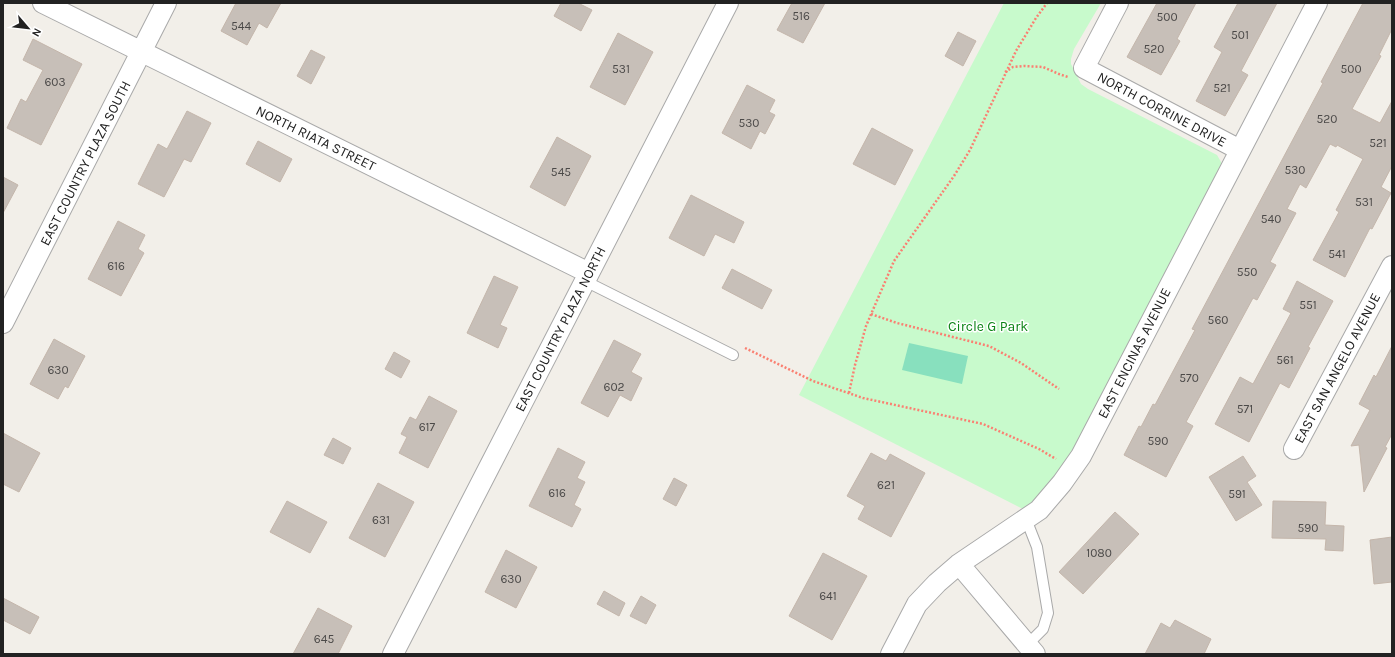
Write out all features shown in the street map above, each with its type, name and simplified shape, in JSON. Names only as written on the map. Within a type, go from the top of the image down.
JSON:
[{"type":"street","name":"NORTH RIATA STREET","points":[[43,3],[587,277]]},
{"type":"street","name":"EAST COUNTRY PLAZA SOUTH","points":[[3,323],[166,3]]},
{"type":"street","name":"EAST COUNTRY PLAZA NORTH","points":[[393,654],[728,3]]},
{"type":"street","points":[[1084,68],[1118,3]]},
{"type":"street","name":"EAST ENCINAS AVENUE","points":[[891,654],[917,604],[937,582],[959,564],[1039,510],[1062,483],[1081,456],[1316,3]]},
{"type":"street","name":"NORTH CORRINE DRIVE","points":[[1084,68],[1240,150]]},
{"type":"street","name":"EAST SAN ANGELO AVENUE","points":[[1294,449],[1392,266]]},
{"type":"street","points":[[959,564],[1031,650]]},
{"type":"lane","points":[[587,277],[733,355]]},
{"type":"lane","points":[[1026,519],[1037,547],[1048,613],[1043,629],[1031,650]]},
{"type":"path","points":[[849,393],[866,326],[894,261],[954,176],[970,150],[1016,51],[1047,3]]},
{"type":"path","points":[[1005,73],[1013,67],[1037,66],[1044,67],[1068,77],[1084,68]]},
{"type":"path","points":[[872,314],[897,324],[990,346],[1021,363],[1059,390]]},
{"type":"path","points":[[743,347],[813,381],[863,398],[982,424],[1039,449],[1072,469]]},
{"type":"green space","name":"Circle G Park","points":[[1004,3],[1101,3],[1074,49],[1071,59],[1071,64],[1081,84],[1217,155],[1221,162],[1222,170],[1074,455],[1052,483],[1025,510],[799,395]]},
{"type":"green space","points":[[909,343],[968,356],[962,384],[902,370]]},
{"type":"building","points":[[236,3],[281,3],[267,28],[259,23],[247,45],[221,31]]},
{"type":"building","points":[[561,3],[578,3],[592,10],[581,31],[554,16]]},
{"type":"building","points":[[792,3],[825,3],[803,43],[777,30]]},
{"type":"building","points":[[1157,3],[1196,3],[1177,39],[1180,41],[1161,75],[1127,57]]},
{"type":"building","points":[[1238,3],[1277,3],[1241,71],[1248,75],[1225,116],[1196,101],[1222,52],[1214,47]]},
{"type":"building","points":[[1363,3],[1392,3],[1392,29],[1379,55],[1381,56],[1352,109],[1380,123],[1392,101],[1392,166],[1381,187],[1391,193],[1372,229],[1370,228],[1345,277],[1313,260],[1339,212],[1336,210],[1363,159],[1337,145],[1336,147],[1330,144],[1306,188],[1300,184],[1287,209],[1296,213],[1270,262],[1276,265],[1257,300],[1253,298],[1186,422],[1193,426],[1166,477],[1124,455],[1139,426],[1141,427],[1153,404],[1155,405],[1195,330],[1192,329],[1323,83],[1321,82]]},
{"type":"building","points":[[958,32],[976,41],[963,66],[945,56]]},
{"type":"building","points":[[618,33],[653,52],[625,105],[590,87]]},
{"type":"building","points":[[33,39],[82,64],[41,145],[7,128],[21,99],[26,102],[43,70],[23,60]]},
{"type":"building","points":[[311,50],[325,57],[311,84],[297,76]]},
{"type":"building","points":[[747,85],[775,100],[769,112],[775,115],[765,134],[760,131],[751,149],[722,133]]},
{"type":"building","points":[[187,111],[211,123],[191,162],[184,159],[164,197],[138,184],[158,144],[167,149]]},
{"type":"building","points":[[872,128],[913,150],[895,185],[853,164]]},
{"type":"building","points":[[557,137],[591,156],[565,206],[530,187]]},
{"type":"building","points":[[258,141],[292,159],[280,182],[246,164]]},
{"type":"building","points":[[3,177],[18,185],[3,213]]},
{"type":"building","points":[[691,195],[744,222],[734,243],[715,234],[704,256],[669,238]]},
{"type":"building","points":[[118,221],[145,235],[138,249],[144,253],[121,296],[88,279]]},
{"type":"building","points":[[732,269],[772,290],[762,309],[722,288]]},
{"type":"building","points":[[494,276],[518,287],[500,325],[507,328],[498,348],[467,333]]},
{"type":"building","points":[[1297,281],[1333,301],[1308,347],[1310,348],[1289,388],[1280,383],[1249,442],[1215,424],[1240,377],[1253,384],[1291,313],[1283,309]]},
{"type":"building","points":[[54,339],[85,356],[68,388],[65,386],[58,399],[30,384]]},
{"type":"building","points":[[614,340],[641,354],[631,372],[642,378],[631,401],[620,395],[608,417],[581,403]]},
{"type":"building","points":[[1392,346],[1392,434],[1385,447],[1387,448],[1364,492],[1359,445],[1351,446],[1370,410],[1359,404],[1374,375],[1376,377]]},
{"type":"building","points":[[394,352],[410,361],[401,378],[385,369]]},
{"type":"building","points":[[429,396],[457,411],[428,468],[399,453],[407,437],[401,434],[410,417],[416,420]]},
{"type":"building","points":[[3,433],[40,453],[19,492],[3,484]]},
{"type":"building","points":[[333,438],[351,448],[343,464],[324,455]]},
{"type":"building","points":[[558,448],[585,462],[577,478],[585,482],[574,505],[581,509],[572,527],[529,506]]},
{"type":"building","points":[[871,453],[886,461],[890,454],[925,473],[891,537],[858,519],[865,506],[847,496]]},
{"type":"building","points":[[1243,456],[1256,476],[1247,482],[1262,505],[1236,521],[1209,477]]},
{"type":"building","points":[[674,478],[687,485],[676,506],[663,499]]},
{"type":"building","points":[[378,483],[414,502],[385,557],[349,538]]},
{"type":"building","points":[[287,501],[327,522],[310,553],[270,532]]},
{"type":"building","points":[[1273,501],[1326,502],[1325,525],[1344,526],[1343,551],[1325,550],[1326,539],[1272,538]]},
{"type":"building","points":[[1115,512],[1139,534],[1083,594],[1059,572]]},
{"type":"building","points":[[1392,537],[1392,582],[1374,584],[1370,540]]},
{"type":"building","points":[[506,550],[537,567],[516,608],[485,592]]},
{"type":"building","points":[[823,553],[867,576],[832,640],[789,616]]},
{"type":"building","points":[[604,591],[625,603],[619,616],[597,604]]},
{"type":"building","points":[[641,596],[656,605],[646,624],[630,616]]},
{"type":"building","points":[[3,598],[39,617],[30,634],[3,620]]},
{"type":"building","points":[[318,608],[352,626],[338,654],[293,654]]},
{"type":"building","points":[[1175,620],[1211,639],[1204,654],[1145,654],[1161,623],[1170,628]]}]
